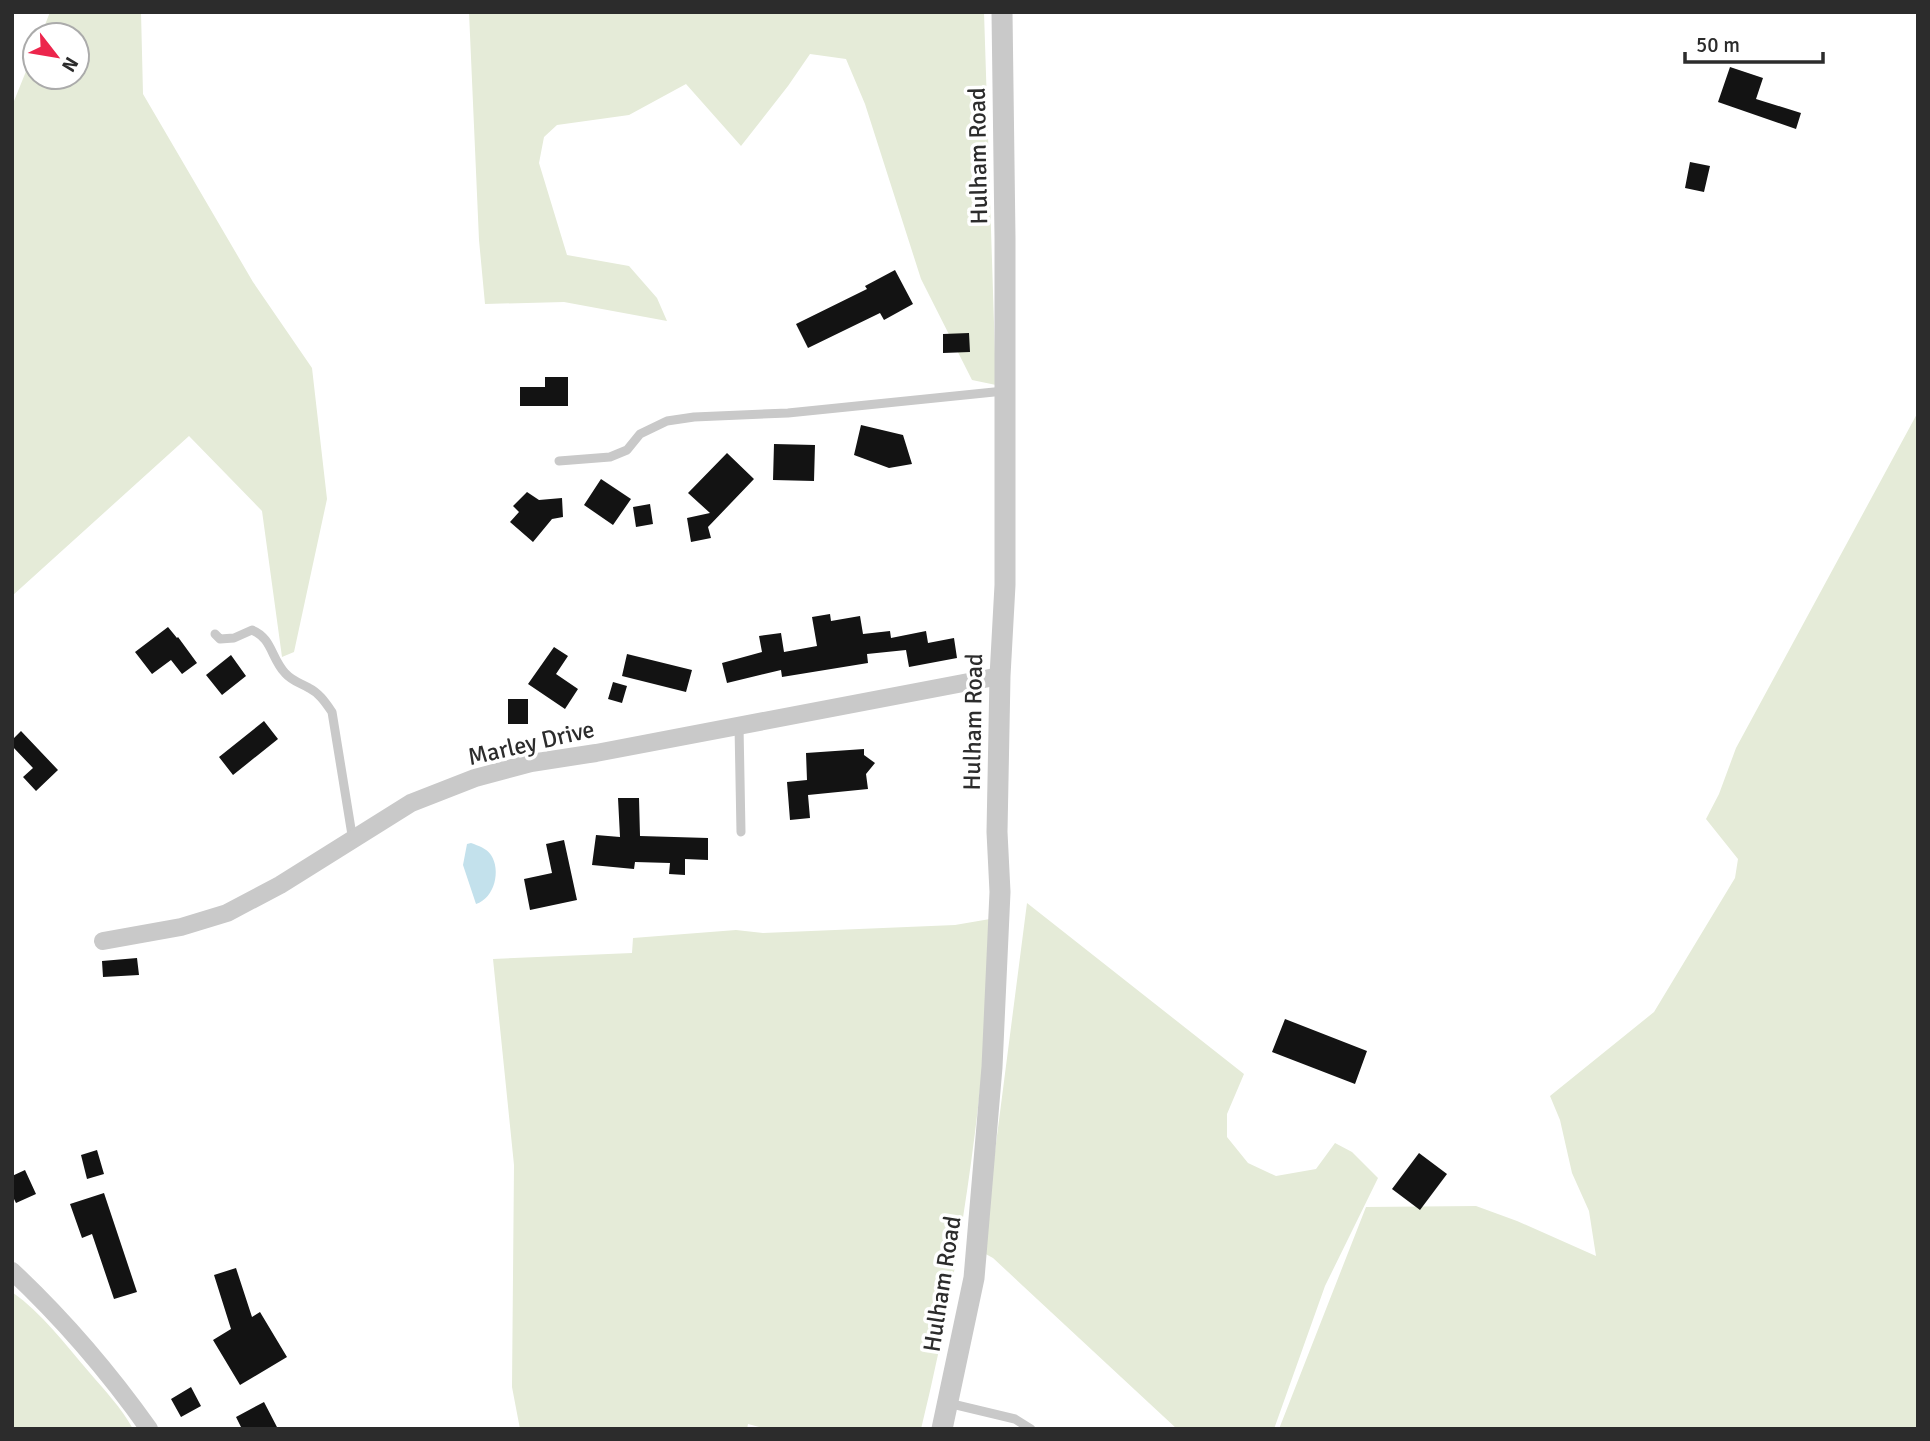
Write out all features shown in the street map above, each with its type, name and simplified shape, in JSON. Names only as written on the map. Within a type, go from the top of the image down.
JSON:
[{"type":"street","name":"Hulham Road","points":[[942,1429],[974,1278],[992,1067],[1000,892],[997,832],[1005,585],[1002,12]]},
{"type":"street","name":"Marley Drive","points":[[103,941],[181,927],[227,913],[280,886],[411,803],[475,778],[531,763],[1000,676]]},
{"type":"street","points":[[12,1271],[120,1390],[149,1429]]},
{"type":"lane","points":[[559,461],[610,457],[628,450],[640,433],[667,421],[694,417],[788,413],[1004,391]]},
{"type":"lane","points":[[215,634],[220,639],[234,638],[252,630],[260,634],[269,643],[283,671],[293,681],[321,696],[332,712],[353,841]]},
{"type":"lane","points":[[739,726],[741,832]]},
{"type":"lane","points":[[948,1403],[1015,1419],[1031,1429]]},
{"type":"green space","points":[[50,12],[141,12],[143,94],[253,282],[312,368],[327,499],[294,652],[282,657],[262,511],[189,436],[12,596],[12,106],[21,84],[21,91],[91,91],[91,21],[46,21]]},
{"type":"green space","points":[[469,12],[984,12],[996,385],[972,380],[921,279],[865,104],[846,59],[810,54],[741,146],[686,84],[629,115],[557,125],[544,137],[539,163],[567,255],[629,266],[657,298],[667,321],[564,302],[485,304],[479,240]]},
{"type":"green space","points":[[1918,412],[1918,1429],[1279,1429],[1366,1207],[1476,1206],[1596,1256],[1589,1211],[1572,1173],[1560,1120],[1550,1096],[1654,1012],[1735,878],[1738,859],[1706,819],[1719,794],[1736,748]]},
{"type":"green space","points":[[1027,903],[1244,1074],[1227,1114],[1227,1137],[1248,1163],[1276,1176],[1316,1169],[1335,1143],[1352,1152],[1378,1178],[1325,1286],[1274,1429],[1177,1429],[993,1258],[982,1252]]},
{"type":"green space","points":[[990,919],[985,1035],[973,1146],[951,1289],[921,1429],[767,1429],[748,1424],[747,1429],[520,1429],[512,1387],[514,1165],[493,959],[632,953],[633,938],[736,930],[763,933],[955,925]]},
{"type":"green space","points":[[12,1292],[53,1329],[112,1399],[133,1429],[12,1429]]},
{"type":"water","points":[[471,843],[489,853],[496,868],[492,890],[483,901],[476,904],[463,865],[467,844]]},
{"type":"building","points":[[1730,67],[1763,78],[1756,99],[1801,113],[1796,129],[1718,102]]},
{"type":"building","points":[[1690,162],[1710,166],[1704,192],[1685,188]]},
{"type":"building","points":[[895,270],[913,304],[884,320],[880,313],[808,348],[796,324],[867,289],[865,286]]},
{"type":"building","points":[[969,333],[970,352],[943,353],[943,334]]},
{"type":"building","points":[[545,377],[568,377],[568,406],[520,406],[520,387],[545,387]]},
{"type":"building","points":[[861,425],[903,435],[912,464],[889,468],[854,455]]},
{"type":"building","points":[[774,444],[815,445],[814,481],[773,480]]},
{"type":"building","points":[[727,453],[754,479],[708,527],[711,538],[691,542],[687,518],[710,513],[688,493]]},
{"type":"building","points":[[601,479],[631,499],[613,525],[584,505]]},
{"type":"building","points":[[527,492],[539,500],[562,498],[563,517],[552,519],[533,542],[510,522],[519,512],[513,506]]},
{"type":"building","points":[[650,504],[653,524],[636,527],[633,507]]},
{"type":"building","points":[[830,614],[831,621],[860,616],[863,634],[890,631],[891,638],[926,631],[928,643],[954,638],[957,658],[909,667],[906,650],[867,654],[868,663],[782,677],[781,670],[727,683],[722,663],[762,652],[759,636],[781,633],[784,652],[817,646],[812,617]]},
{"type":"building","points":[[168,627],[197,663],[182,674],[171,660],[152,674],[135,652]]},
{"type":"building","points":[[554,647],[568,656],[556,674],[578,689],[565,709],[528,684]]},
{"type":"building","points":[[627,654],[692,670],[686,692],[622,676]]},
{"type":"building","points":[[231,655],[246,676],[222,695],[206,675]]},
{"type":"building","points":[[613,682],[627,686],[622,703],[608,699]]},
{"type":"building","points":[[508,699],[528,699],[528,724],[508,724]]},
{"type":"building","points":[[264,721],[278,739],[233,775],[219,757]]},
{"type":"building","points":[[21,731],[58,770],[36,791],[23,777],[33,768],[12,746],[12,740]]},
{"type":"building","points":[[864,749],[864,755],[875,763],[866,774],[868,789],[808,795],[810,818],[790,820],[787,782],[807,780],[806,753]]},
{"type":"building","points":[[618,798],[639,798],[640,836],[708,838],[708,860],[685,859],[685,875],[669,874],[670,863],[635,862],[634,869],[592,865],[596,835],[620,837]]},
{"type":"building","points":[[564,840],[577,900],[530,910],[524,879],[552,873],[546,844]]},
{"type":"building","points":[[137,958],[139,975],[103,977],[102,961]]},
{"type":"building","points":[[1285,1019],[1367,1051],[1355,1084],[1272,1052]]},
{"type":"building","points":[[97,1150],[104,1174],[87,1179],[81,1155]]},
{"type":"building","points":[[1419,1153],[1447,1174],[1420,1210],[1392,1189]]},
{"type":"building","points":[[25,1170],[36,1194],[16,1203],[12,1195],[12,1176]]},
{"type":"building","points":[[104,1193],[137,1292],[114,1299],[92,1234],[82,1238],[70,1204]]},
{"type":"building","points":[[236,1268],[252,1317],[260,1312],[287,1357],[240,1385],[213,1340],[231,1329],[214,1275]]},
{"type":"building","points":[[191,1387],[201,1406],[181,1417],[171,1399]]},
{"type":"building","points":[[264,1402],[278,1429],[242,1429],[236,1417]]}]
